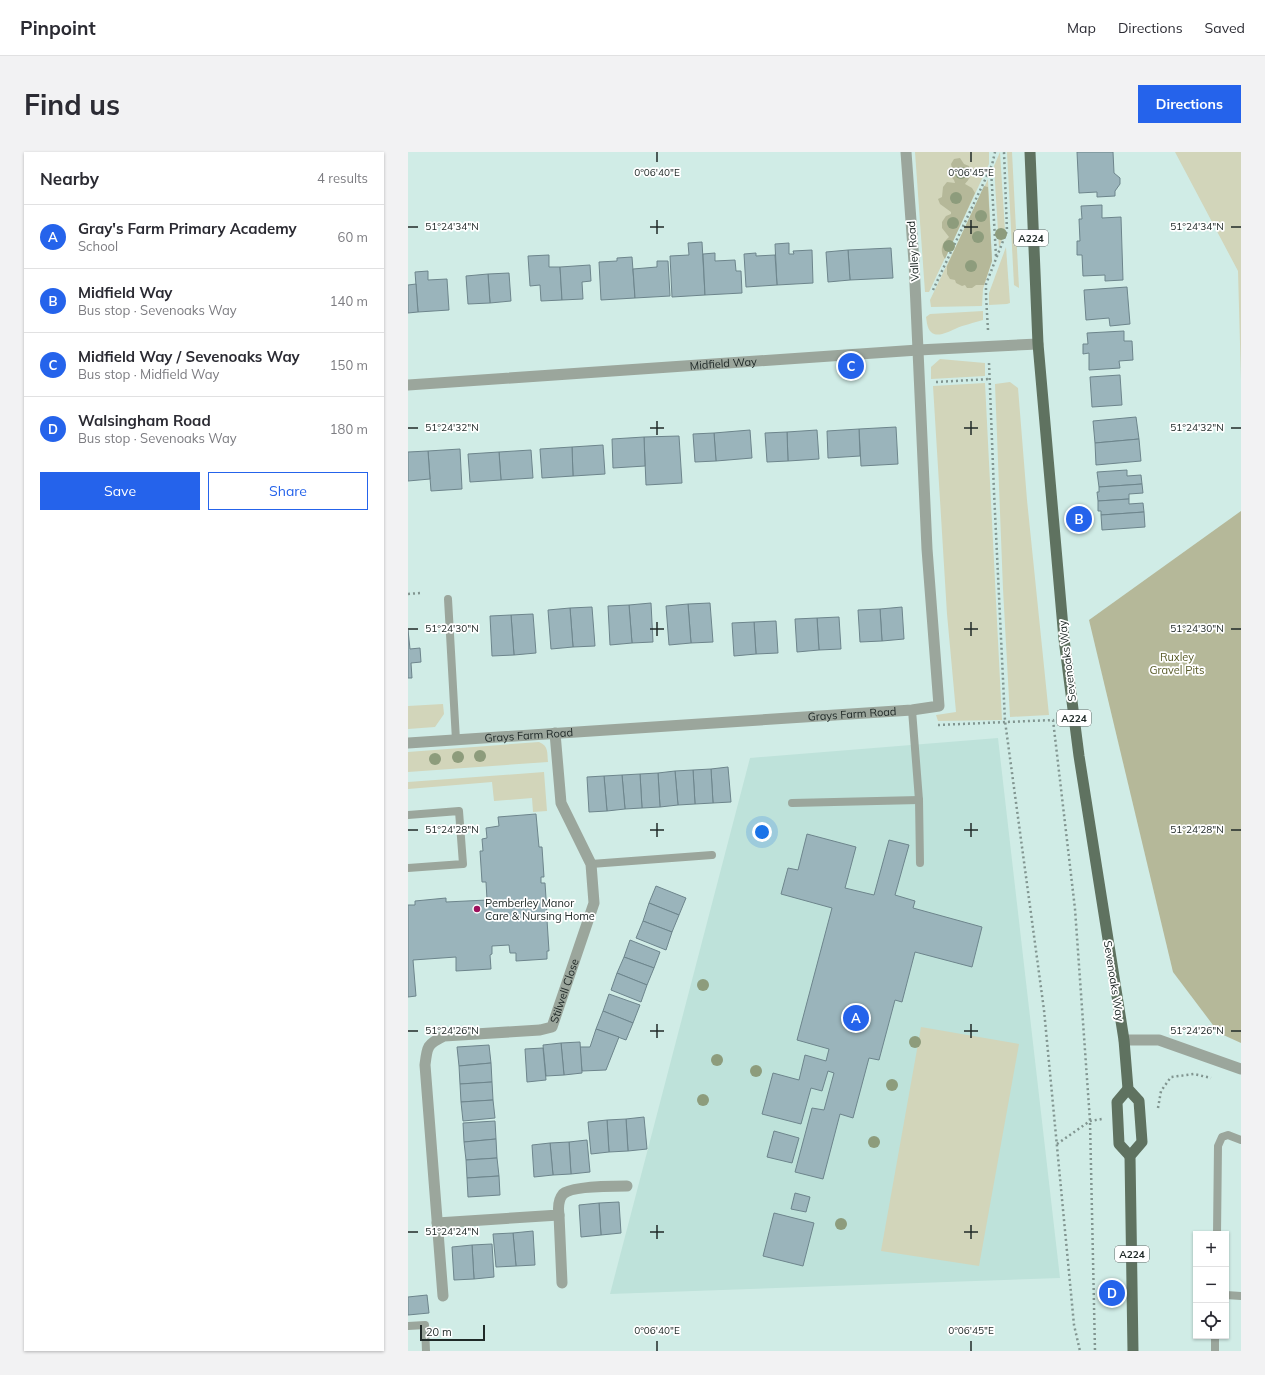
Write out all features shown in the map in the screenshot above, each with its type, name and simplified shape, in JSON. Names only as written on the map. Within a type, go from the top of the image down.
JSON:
[{"type":"main road","name":"Sevenoaks Way","points":[[1024,152],[1037,325]]},
{"type":"main road","name":"Sevenoaks Way","points":[[1030,152],[1038,344],[1063,631],[1077,741],[1124,1040],[1128,1090]]},
{"type":"main road","points":[[1128,1090],[1139,1101],[1142,1132],[1142,1142],[1130,1156],[1119,1144],[1117,1118],[1117,1102],[1128,1090]]},
{"type":"main road","name":"A224","points":[[1130,1156],[1133,1351]]},
{"type":"street","name":"Valley Road","points":[[906,152],[914,262],[918,350]]},
{"type":"street","name":"Midfield Way","points":[[408,384],[918,350],[1038,344]]},
{"type":"street","name":"Grays Farm Road","points":[[408,743],[912,710],[939,706],[927,549],[918,350]]},
{"type":"street","name":"Stilwell Close","points":[[443,1296],[425,1065],[426,1050],[432,1041],[444,1036],[540,1030],[552,1027],[594,903],[591,864],[561,803],[555,733]]},
{"type":"street","points":[[1124,1040],[1159,1040],[1241,1069]]},
{"type":"street","points":[[562,1283],[558,1204],[563,1194],[573,1189],[627,1186]]},
{"type":"street","points":[[437,1223],[559,1215]]},
{"type":"lane","points":[[448,599],[456,740]]},
{"type":"lane","points":[[912,710],[920,800],[920,863]]},
{"type":"lane","points":[[792,802],[920,800]]},
{"type":"lane","points":[[408,815],[459,811],[463,864],[408,868]]},
{"type":"lane","points":[[591,864],[712,855]]},
{"type":"lane","points":[[1216,1231],[1218,1146],[1222,1137],[1228,1135],[1241,1140]]},
{"type":"lane","points":[[1229,1295],[1241,1296]]},
{"type":"lane","points":[[408,1326],[425,1325],[426,1351]]},
{"type":"lane","points":[[1215,1339],[1215,1351]]},
{"type":"path","points":[[930,296],[990,168],[995,152]]},
{"type":"path","points":[[1004,152],[1008,231],[986,284],[986,296],[1005,722],[1044,1010],[1074,1325],[1080,1351]]},
{"type":"path","points":[[990,168],[997,259]]},
{"type":"path","points":[[920,383],[990,379]]},
{"type":"path","points":[[408,594],[421,593]]},
{"type":"path","points":[[913,723],[928,725],[1053,720],[1075,909],[1090,1121],[1095,1351]]},
{"type":"path","points":[[1157,1112],[1161,1091],[1171,1077],[1194,1074],[1218,1079]]},
{"type":"path","points":[[1057,1144],[1090,1121],[1107,1119]]},
{"type":"shaded area","points":[[915,152],[989,152],[989,164],[929,292],[925,292]]},
{"type":"shaded area","points":[[1000,152],[1005,231],[999,248],[994,166]]},
{"type":"shaded area","points":[[1007,152],[1012,152],[1019,288],[1014,285]]},
{"type":"shaded area","points":[[1175,152],[1241,152],[1241,380],[1238,271]]},
{"type":"shaded area","points":[[988,179],[992,261],[983,289],[982,306],[931,307],[930,300]]},
{"type":"shaded area","points":[[1006,247],[1010,303],[989,305],[989,293]]},
{"type":"shaded area","points":[[983,311],[983,320],[961,326],[943,334],[933,334],[927,325],[926,317],[930,314]]},
{"type":"shaded area","points":[[940,359],[985,363],[985,376],[931,379],[931,367]]},
{"type":"shaded area","points":[[1010,382],[1018,388],[1027,500],[1049,715],[1010,717],[1003,589],[995,384]]},
{"type":"shaded area","points":[[985,383],[1002,720],[938,721],[936,715],[956,712],[947,614],[933,386]]},
{"type":"shaded area","points":[[443,704],[444,714],[435,727],[408,729],[408,706]]},
{"type":"shaded area","points":[[998,738],[1060,1278],[610,1294],[750,758]]},
{"type":"shaded area","points":[[539,742],[546,748],[548,762],[408,772],[408,752]]},
{"type":"shaded area","points":[[544,772],[547,811],[533,812],[532,798],[494,801],[492,782],[408,789],[408,782]]},
{"type":"shaded area","points":[[921,1027],[1019,1044],[979,1266],[881,1251]]},
{"type":"green space","points":[[960,158],[964,164],[969,166],[971,174],[970,178],[965,184],[972,188],[975,193],[945,259],[942,253],[942,247],[949,237],[942,228],[942,222],[946,216],[951,214],[951,212],[940,204],[938,199],[942,197],[943,187],[947,182],[955,183],[947,172],[948,168],[952,168],[951,164],[954,159]]},
{"type":"green space","points":[[984,186],[988,187],[992,261],[984,285],[976,285],[972,288],[967,288],[965,285],[962,286],[956,283],[955,280],[950,279],[947,274],[947,266]]},
{"type":"green space","name":"Ruxley Gravel Pits","points":[[1241,511],[1241,1043],[1219,1033],[1173,972],[1089,620]]},
{"type":"building","points":[[1077,152],[1113,152],[1114,173],[1120,178],[1120,184],[1115,191],[1115,196],[1097,197],[1097,192],[1079,193]]},
{"type":"building","points":[[1102,205],[1102,218],[1121,217],[1123,280],[1105,281],[1105,275],[1083,276],[1082,255],[1077,255],[1077,241],[1080,241],[1079,219],[1082,219],[1081,206]]},
{"type":"building","points":[[702,242],[705,295],[672,297],[670,256],[689,255],[688,243]]},
{"type":"building","points":[[789,243],[789,254],[794,254],[793,251],[812,250],[813,283],[777,285],[775,244]]},
{"type":"building","points":[[891,248],[893,278],[850,280],[848,250]]},
{"type":"building","points":[[848,250],[850,280],[828,282],[826,252]]},
{"type":"building","points":[[715,253],[715,261],[735,260],[736,271],[741,271],[742,293],[705,295],[703,254]]},
{"type":"building","points":[[756,253],[756,256],[775,255],[777,285],[746,287],[744,254]]},
{"type":"building","points":[[549,255],[549,267],[560,267],[562,300],[541,301],[540,285],[530,286],[528,256]]},
{"type":"building","points":[[632,257],[635,298],[601,300],[599,262],[617,261],[617,258]]},
{"type":"building","points":[[657,261],[668,261],[670,296],[635,298],[633,269],[657,267]]},
{"type":"building","points":[[590,265],[591,281],[582,282],[583,299],[562,300],[560,267]]},
{"type":"building","points":[[428,271],[428,280],[447,279],[449,310],[418,312],[415,272]]},
{"type":"building","points":[[509,273],[511,301],[490,303],[488,274]]},
{"type":"building","points":[[488,274],[490,303],[468,304],[466,276]]},
{"type":"building","points":[[416,284],[418,312],[408,313],[408,285]]},
{"type":"building","points":[[1127,287],[1130,324],[1110,326],[1109,318],[1086,320],[1084,290]]},
{"type":"building","points":[[1124,331],[1124,341],[1132,341],[1133,360],[1119,361],[1120,368],[1089,370],[1089,353],[1083,354],[1083,344],[1088,344],[1087,333]]},
{"type":"building","points":[[1120,375],[1122,405],[1092,407],[1090,377]]},
{"type":"building","points":[[1136,417],[1139,439],[1095,443],[1093,421]]},
{"type":"building","points":[[896,427],[898,464],[861,466],[859,429]]},
{"type":"building","points":[[859,429],[860,456],[828,458],[827,431]]},
{"type":"building","points":[[750,430],[752,458],[716,461],[714,433]]},
{"type":"building","points":[[817,430],[819,459],[788,461],[787,432]]},
{"type":"building","points":[[787,432],[788,461],[767,462],[765,433]]},
{"type":"building","points":[[714,433],[716,461],[695,462],[693,434]]},
{"type":"building","points":[[679,436],[682,483],[646,485],[644,437]]},
{"type":"building","points":[[644,437],[645,466],[613,468],[612,439]]},
{"type":"building","points":[[1139,439],[1141,461],[1096,465],[1095,443]]},
{"type":"building","points":[[603,445],[605,474],[573,476],[572,447]]},
{"type":"building","points":[[572,447],[573,476],[542,478],[540,449]]},
{"type":"building","points":[[460,449],[462,489],[431,491],[428,451]]},
{"type":"building","points":[[531,450],[533,478],[501,480],[499,452]]},
{"type":"building","points":[[428,451],[430,479],[408,481],[408,452]]},
{"type":"building","points":[[499,452],[501,480],[470,482],[468,454]]},
{"type":"building","points":[[1127,470],[1127,476],[1141,475],[1142,484],[1099,487],[1097,472]]},
{"type":"building","points":[[1142,484],[1143,493],[1129,494],[1129,499],[1098,501],[1097,492],[1099,492],[1099,487]]},
{"type":"building","points":[[1129,499],[1129,504],[1143,503],[1144,512],[1101,515],[1101,511],[1098,511],[1098,501]]},
{"type":"building","points":[[1144,512],[1145,527],[1102,530],[1101,515]]},
{"type":"building","points":[[651,603],[653,642],[632,643],[629,605]]},
{"type":"building","points":[[710,603],[713,642],[691,643],[688,604]]},
{"type":"building","points":[[688,604],[691,643],[669,645],[666,606]]},
{"type":"building","points":[[629,605],[632,643],[610,645],[608,606]]},
{"type":"building","points":[[592,607],[595,646],[573,647],[570,608]]},
{"type":"building","points":[[902,607],[904,639],[882,641],[880,609]]},
{"type":"building","points":[[570,608],[573,647],[551,649],[548,610]]},
{"type":"building","points":[[880,609],[882,641],[860,642],[858,610]]},
{"type":"building","points":[[533,614],[536,653],[514,655],[511,615]]},
{"type":"building","points":[[511,615],[514,655],[492,656],[490,616]]},
{"type":"building","points":[[839,617],[841,649],[819,650],[817,618]]},
{"type":"building","points":[[817,618],[819,650],[797,652],[795,619]]},
{"type":"building","points":[[776,621],[778,653],[756,654],[754,622]]},
{"type":"building","points":[[754,622],[756,654],[734,656],[732,623]]},
{"type":"building","points":[[408,630],[410,649],[420,648],[421,662],[411,663],[412,678],[408,678]]},
{"type":"building","points":[[728,767],[731,802],[713,803],[711,769]]},
{"type":"building","points":[[711,769],[713,803],[695,804],[693,770]]},
{"type":"building","points":[[693,770],[695,804],[678,805],[675,771]]},
{"type":"building","points":[[675,771],[678,805],[660,807],[658,773]]},
{"type":"building","points":[[658,773],[660,807],[642,808],[640,774]]},
{"type":"building","points":[[640,774],[642,808],[625,809],[622,775]]},
{"type":"building","points":[[622,775],[625,809],[607,811],[604,776]]},
{"type":"building","points":[[604,776],[607,811],[589,812],[587,777]]},
{"type":"building","name":"Pemberley Manor Care & Nursing Home","points":[[536,814],[539,847],[542,847],[544,877],[541,877],[541,883],[545,883],[547,913],[543,913],[544,921],[547,920],[549,951],[547,951],[547,959],[516,961],[516,953],[510,953],[509,945],[492,946],[492,954],[490,955],[491,969],[456,971],[456,957],[413,960],[416,996],[408,997],[408,905],[415,905],[415,901],[446,898],[446,902],[487,900],[486,882],[482,882],[480,851],[483,851],[482,839],[487,838],[486,828],[499,826],[498,817]]},
{"type":"building","points":[[807,834],[856,847],[845,888],[874,895],[889,840],[909,845],[895,895],[915,901],[913,908],[982,927],[972,967],[915,952],[902,1002],[895,1000],[879,1060],[869,1058],[853,1118],[840,1114],[823,1179],[795,1172],[812,1108],[824,1110],[834,1073],[828,1071],[822,1091],[811,1088],[801,1124],[762,1114],[773,1073],[799,1080],[805,1055],[826,1061],[829,1049],[797,1040],[832,908],[781,894],[788,868],[798,870]]},
{"type":"building","points":[[656,886],[686,898],[679,915],[649,903]]},
{"type":"building","points":[[649,903],[679,915],[672,932],[643,921]]},
{"type":"building","points":[[643,921],[672,932],[666,950],[636,938]]},
{"type":"building","points":[[630,940],[660,952],[654,968],[624,957]]},
{"type":"building","points":[[624,957],[654,968],[647,985],[617,973]]},
{"type":"building","points":[[617,973],[647,985],[641,1002],[611,990]]},
{"type":"building","points":[[609,994],[640,1005],[633,1023],[603,1011]]},
{"type":"building","points":[[603,1011],[633,1023],[626,1040],[596,1029]]},
{"type":"building","points":[[596,1029],[619,1037],[606,1070],[582,1071],[580,1047],[590,1047]]},
{"type":"building","points":[[580,1042],[582,1073],[564,1075],[561,1043]]},
{"type":"building","points":[[561,1043],[564,1075],[546,1076],[543,1045]]},
{"type":"building","points":[[489,1045],[491,1063],[459,1066],[457,1047]]},
{"type":"building","points":[[543,1048],[546,1080],[527,1082],[525,1049]]},
{"type":"building","points":[[491,1063],[492,1082],[460,1084],[459,1066]]},
{"type":"building","points":[[492,1082],[493,1100],[461,1102],[460,1084]]},
{"type":"building","points":[[493,1100],[495,1118],[463,1121],[461,1102]]},
{"type":"building","points":[[644,1117],[647,1149],[628,1151],[626,1119]]},
{"type":"building","points":[[626,1119],[628,1151],[609,1152],[607,1120]]},
{"type":"building","points":[[607,1120],[609,1152],[591,1154],[588,1122]]},
{"type":"building","points":[[495,1121],[496,1139],[464,1142],[463,1123]]},
{"type":"building","points":[[774,1131],[799,1138],[792,1163],[767,1157]]},
{"type":"building","points":[[496,1139],[497,1158],[466,1160],[464,1142]]},
{"type":"building","points":[[587,1140],[590,1172],[571,1174],[569,1142]]},
{"type":"building","points":[[569,1142],[571,1174],[553,1175],[550,1143]]},
{"type":"building","points":[[550,1143],[553,1175],[534,1177],[532,1145]]},
{"type":"building","points":[[497,1158],[499,1176],[467,1178],[466,1160]]},
{"type":"building","points":[[499,1176],[500,1195],[468,1197],[467,1178]]},
{"type":"building","points":[[795,1193],[810,1197],[806,1212],[791,1209]]},
{"type":"building","points":[[619,1202],[621,1233],[601,1235],[599,1203]]},
{"type":"building","points":[[599,1203],[601,1235],[581,1237],[579,1205]]},
{"type":"building","points":[[774,1213],[814,1223],[803,1266],[763,1256]]},
{"type":"building","points":[[533,1231],[535,1265],[516,1266],[513,1233]]},
{"type":"building","points":[[513,1233],[516,1266],[496,1267],[493,1234]]},
{"type":"building","points":[[492,1244],[494,1277],[474,1279],[472,1245]]},
{"type":"building","points":[[472,1245],[474,1279],[454,1280],[452,1247]]},
{"type":"building","points":[[427,1295],[429,1313],[408,1315],[408,1297]]},
{"type":"place","name":"Midfield Way / Sevenoaks Way","points":[[851,366]]},
{"type":"place","name":"Midfield Way","points":[[1079,519]]},
{"type":"place","name":"Pemberley Manor Care & Nursing Home","points":[[477,909]]},
{"type":"place","name":"Gray's Farm Primary Academy","points":[[856,1018]]},
{"type":"place","name":"Walsingham Road","points":[[1112,1293]]}]
